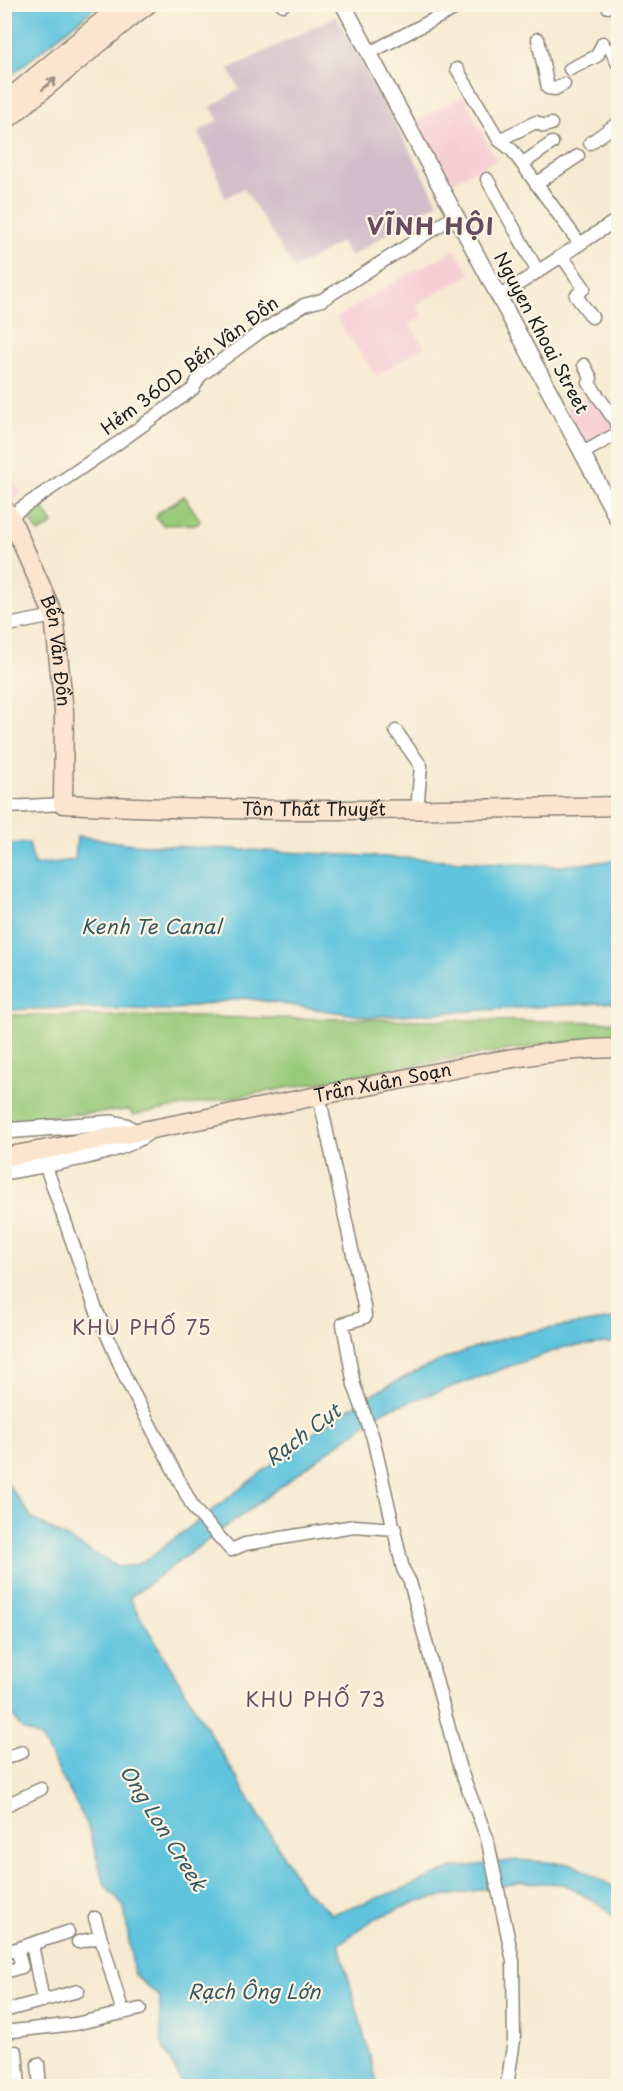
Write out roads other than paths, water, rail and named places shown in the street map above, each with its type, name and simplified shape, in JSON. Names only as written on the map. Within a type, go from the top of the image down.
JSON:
[{"type":"main road","points":[[4,103],[123,4]]},
{"type":"main road","points":[[4,122],[148,4]]},
{"type":"main road","name":"Bến Vân Đồn","points":[[7,512],[54,616],[64,711],[63,804]]},
{"type":"main road","name":"Tôn Thất Thuyết","points":[[63,804],[188,809],[417,810],[618,806]]},
{"type":"main road","name":"Trần Xuân Soạn","points":[[136,1134],[505,1059],[582,1049],[618,1048]]},
{"type":"main road","points":[[4,1157],[136,1134]]},
{"type":"street","name":"Nguyen Khoai Street","points":[[344,4],[618,520]]},
{"type":"street","points":[[369,53],[452,10]]},
{"type":"street","points":[[538,39],[548,88],[555,89],[564,84]]},
{"type":"street","points":[[570,69],[597,56],[611,46],[618,64]]},
{"type":"street","points":[[457,69],[499,140],[512,150],[580,244]]},
{"type":"street","points":[[499,140],[536,122],[544,126],[551,123]]},
{"type":"street","points":[[590,143],[618,123]]},
{"type":"street","points":[[522,164],[552,143]]},
{"type":"street","points":[[536,184],[578,156]]},
{"type":"street","points":[[487,178],[538,272]]},
{"type":"street","name":"Hẻm 360D Bến Vân Đồn","points":[[7,512],[118,443],[193,389],[200,376],[260,332],[304,304],[322,300],[456,215]]},
{"type":"street","points":[[499,297],[618,219]]},
{"type":"street","points":[[562,256],[584,288],[576,296],[592,317]]},
{"type":"street","points":[[582,453],[617,430],[589,383],[591,378],[584,365]]},
{"type":"street","points":[[13,624],[54,616]]},
{"type":"street","points":[[396,731],[421,766],[417,810]]},
{"type":"street","name":"Tôn Thất Thuyết","points":[[8,807],[63,804]]},
{"type":"street","points":[[319,1095],[364,1306],[365,1317],[343,1324],[354,1385],[374,1438],[403,1569],[410,1582],[459,1766],[487,1838],[513,1961],[514,2042],[507,2086]]},
{"type":"street","points":[[4,1131],[112,1123],[126,1126],[136,1134]]},
{"type":"street","name":"Trần Xuân Soạn","points":[[4,1172],[121,1147],[137,1140],[136,1134]]},
{"type":"street","points":[[45,1164],[95,1307],[122,1369],[194,1509],[231,1550],[245,1544],[354,1526],[395,1529]]},
{"type":"street","points":[[4,1759],[22,1752]]},
{"type":"street","points":[[4,1806],[41,1789]]},
{"type":"street","points":[[94,1918],[123,2013]]},
{"type":"street","points":[[4,1953],[68,1932]]},
{"type":"street","points":[[78,1942],[100,1937]]},
{"type":"street","points":[[32,1944],[43,2001]]},
{"type":"street","points":[[4,1972],[22,1967],[17,1949]]},
{"type":"street","points":[[4,2012],[78,1991]]},
{"type":"street","points":[[6,2029],[75,2025],[140,2009]]},
{"type":"street","points":[[16,2052],[19,2086]]},
{"type":"street","points":[[38,2064],[40,2086]]},
{"type":"water","points":[[5,4],[98,4],[98,5],[5,80]]},
{"type":"water","name":"Kenh Te Canal","points":[[77,836],[132,844],[559,866],[618,860],[618,1002],[368,1017],[244,998],[170,1010],[68,1008],[5,1010],[5,844],[29,843],[34,865],[75,860]]},
{"type":"water","name":"Rạch Ông Lớn","points":[[618,1318],[618,1342],[565,1347],[383,1411],[129,1598],[302,1887],[332,1914],[453,1868],[518,1860],[572,1864],[612,1886],[618,1890],[618,1922],[603,1906],[564,1884],[523,1882],[418,1901],[374,1919],[339,1944],[378,2086],[183,2086],[161,2042],[160,1997],[134,1975],[124,1907],[105,1885],[87,1824],[41,1738],[23,1730],[5,1705],[4,1479],[33,1519],[118,1567],[136,1565],[154,1555],[339,1415],[405,1377],[474,1348],[513,1336]]},
{"type":"district","name":"VĨNH HỘI","points":[[431,227]]},
{"type":"district","name":"KHU PHỐ 75","points":[[142,1328]]},
{"type":"district","name":"KHU PHỐ 73","points":[[316,1700]]},
{"type":"water label","name":"Rạch Cụt","points":[[303,1435]]},
{"type":"water label","name":"Ong Lon Creek","points":[[163,1828]]}]
